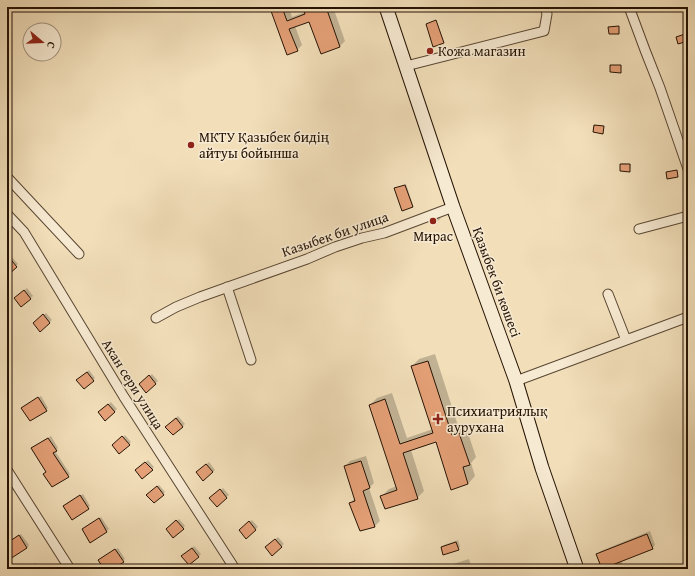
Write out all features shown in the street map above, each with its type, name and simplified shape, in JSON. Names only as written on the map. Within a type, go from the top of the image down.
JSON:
[{"type":"main road","name":"Қазыбек би көшесі","points":[[386,7],[453,207],[516,381],[542,468],[577,569]]},
{"type":"street","points":[[406,66],[544,31],[547,14],[545,7]]},
{"type":"street","points":[[629,7],[660,88],[688,169]]},
{"type":"street","points":[[7,177],[79,254]]},
{"type":"street","name":"Казыбек би улица","points":[[156,318],[176,307],[227,287],[307,259],[335,247],[362,238],[384,233],[453,207]]},
{"type":"street","name":"Акан сери улица","points":[[7,214],[24,232],[124,397],[235,569]]},
{"type":"street","points":[[639,229],[688,216]]},
{"type":"street","points":[[227,287],[251,360]]},
{"type":"street","points":[[608,294],[626,340]]},
{"type":"street","points":[[516,381],[688,317]]},
{"type":"street","points":[[7,470],[70,569]]},
{"type":"building","points":[[282,7],[287,21],[305,14],[303,7],[326,7],[340,47],[321,54],[309,22],[289,29],[298,51],[287,55],[271,11]]},
{"type":"building","points":[[436,20],[444,43],[433,47],[426,24]]},
{"type":"building","points":[[619,26],[619,34],[609,34],[608,27]]},
{"type":"building","points":[[688,33],[688,41],[678,44],[676,37]]},
{"type":"building","points":[[610,65],[621,65],[621,73],[610,72]]},
{"type":"building","points":[[594,125],[604,126],[603,134],[593,132]]},
{"type":"building","points":[[620,164],[630,164],[630,172],[620,171]]},
{"type":"building","points":[[677,170],[678,177],[667,179],[666,172]]},
{"type":"building","points":[[405,185],[413,207],[402,211],[394,188]]},
{"type":"building","points":[[7,255],[17,267],[7,276]]},
{"type":"building","points":[[24,290],[31,299],[21,307],[14,298]]},
{"type":"building","points":[[43,314],[50,323],[40,332],[33,323]]},
{"type":"building","name":"Психиатриялық аурухана","points":[[428,361],[452,435],[459,433],[470,465],[463,467],[468,484],[451,490],[436,442],[403,453],[418,499],[385,509],[380,496],[397,490],[369,405],[385,399],[400,444],[433,433],[411,366]]},
{"type":"building","points":[[87,372],[94,381],[84,389],[76,380]]},
{"type":"building","points":[[149,375],[156,384],[146,393],[139,384]]},
{"type":"building","points":[[38,397],[47,411],[30,421],[21,408]]},
{"type":"building","points":[[108,404],[115,412],[105,421],[98,412]]},
{"type":"building","points":[[176,418],[183,427],[173,435],[165,427]]},
{"type":"building","points":[[122,436],[130,445],[119,454],[112,445]]},
{"type":"building","points":[[48,438],[57,451],[53,453],[69,477],[52,487],[43,474],[46,472],[31,448]]},
{"type":"building","points":[[361,461],[370,488],[363,491],[375,527],[360,531],[349,503],[355,501],[344,466]]},
{"type":"building","points":[[145,462],[153,470],[142,479],[135,470]]},
{"type":"building","points":[[206,464],[213,472],[203,481],[196,472]]},
{"type":"building","points":[[157,486],[164,495],[154,503],[146,495]]},
{"type":"building","points":[[220,489],[227,498],[217,507],[209,498]]},
{"type":"building","points":[[80,495],[89,509],[72,520],[63,506]]},
{"type":"building","points":[[99,518],[107,532],[90,543],[82,529]]},
{"type":"building","points":[[176,520],[184,529],[173,538],[166,529]]},
{"type":"building","points":[[249,521],[256,530],[246,539],[239,530]]},
{"type":"building","points":[[647,534],[653,549],[602,569],[596,554]]},
{"type":"building","points":[[19,535],[27,548],[10,559],[7,554],[7,543]]},
{"type":"building","points":[[275,539],[282,547],[272,556],[265,547]]},
{"type":"building","points":[[456,542],[459,550],[443,555],[441,547]]},
{"type":"building","points":[[192,548],[199,557],[189,565],[181,556]]},
{"type":"building","points":[[115,549],[124,562],[113,569],[104,569],[98,560]]},
{"type":"place","name":"Кожа магазин","points":[[430,51]]},
{"type":"place","name":"МКТУ Қазыбек бидің айтуы бойынша","points":[[191,145]]},
{"type":"place","name":"Мирас","points":[[433,221]]},
{"type":"place","name":"Психиатриялық аурухана","points":[[438,419]]}]
